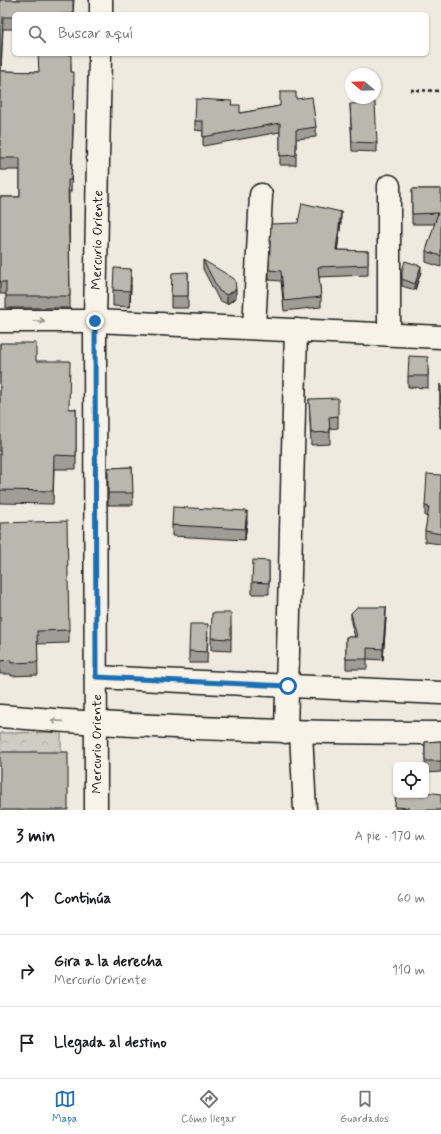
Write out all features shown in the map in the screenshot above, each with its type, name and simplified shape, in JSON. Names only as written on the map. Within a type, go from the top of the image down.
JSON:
[{"type":"street","points":[[101,0],[101,12]]},
{"type":"street","name":"Mercurio Oriente","points":[[96,810],[95,321],[100,56]]},
{"type":"street","points":[[389,186],[390,334]]},
{"type":"street","points":[[254,328],[261,195]]},
{"type":"street","points":[[0,321],[95,321],[441,337]]},
{"type":"street","points":[[296,330],[288,686],[293,732],[305,810]]},
{"type":"street","points":[[96,677],[441,693]]},
{"type":"street","points":[[0,716],[96,724],[293,732],[441,733]]},
{"type":"path","points":[[411,90],[441,91]]},
{"type":"green space","points":[[61,732],[61,810],[0,810],[0,733]]},
{"type":"building","points":[[0,0],[73,0],[73,12],[12,12],[12,17],[3,17],[1,71],[39,72],[38,56],[71,56],[71,72],[74,72],[71,180],[68,180],[70,296],[6,296],[6,282],[0,282],[0,197],[20,197],[20,158],[0,158]]},
{"type":"building","points":[[280,92],[296,92],[296,99],[312,97],[316,127],[296,130],[296,155],[280,156],[280,123],[203,137],[203,121],[195,121],[196,99],[232,101],[231,105],[240,105],[240,113],[280,106]]},
{"type":"building","points":[[350,104],[375,104],[377,143],[352,142]]},
{"type":"building","points":[[412,189],[441,189],[441,256],[426,251],[438,213],[412,214]]},
{"type":"building","points":[[302,203],[341,212],[336,250],[368,251],[368,265],[318,267],[321,297],[284,301],[281,271],[269,270],[271,224],[298,223]]},
{"type":"building","points":[[203,260],[233,278],[235,280],[236,289],[227,295],[219,291]]},
{"type":"building","points":[[405,261],[421,266],[415,284],[402,279],[402,271]]},
{"type":"building","points":[[114,268],[131,269],[130,291],[113,290]]},
{"type":"building","points":[[188,272],[188,296],[171,296],[172,273]]},
{"type":"building","points":[[0,343],[36,343],[36,361],[70,361],[69,409],[76,409],[76,456],[54,455],[53,491],[0,490]]},
{"type":"building","points":[[409,356],[428,357],[428,376],[408,376]]},
{"type":"building","points":[[441,384],[441,416],[440,416]]},
{"type":"building","points":[[338,398],[338,416],[329,417],[330,432],[311,433],[309,399]]},
{"type":"building","points":[[132,467],[133,493],[108,493],[108,468]]},
{"type":"building","points":[[427,474],[441,475],[441,534],[425,531],[429,507],[425,506]]},
{"type":"building","points":[[173,507],[247,511],[245,529],[172,525]]},
{"type":"building","points":[[67,521],[69,630],[37,631],[38,662],[11,663],[11,660],[0,661],[0,523]]},
{"type":"building","points":[[253,560],[269,561],[269,583],[252,582]]},
{"type":"building","points":[[357,607],[386,607],[383,649],[367,648],[367,659],[346,659],[346,637],[357,637],[351,613]]},
{"type":"building","points":[[212,613],[231,613],[231,639],[211,638]]},
{"type":"building","points":[[190,624],[208,624],[207,652],[189,651]]},
{"type":"building","points":[[441,741],[441,761],[425,761],[425,742]]},
{"type":"building","points":[[0,752],[68,752],[68,810],[0,810]]},
{"type":"building","points":[[429,792],[441,794],[441,810],[409,810],[409,808],[395,807],[395,798],[429,798]]},
{"type":"route","points":[[95,321],[96,677],[288,686]]}]
